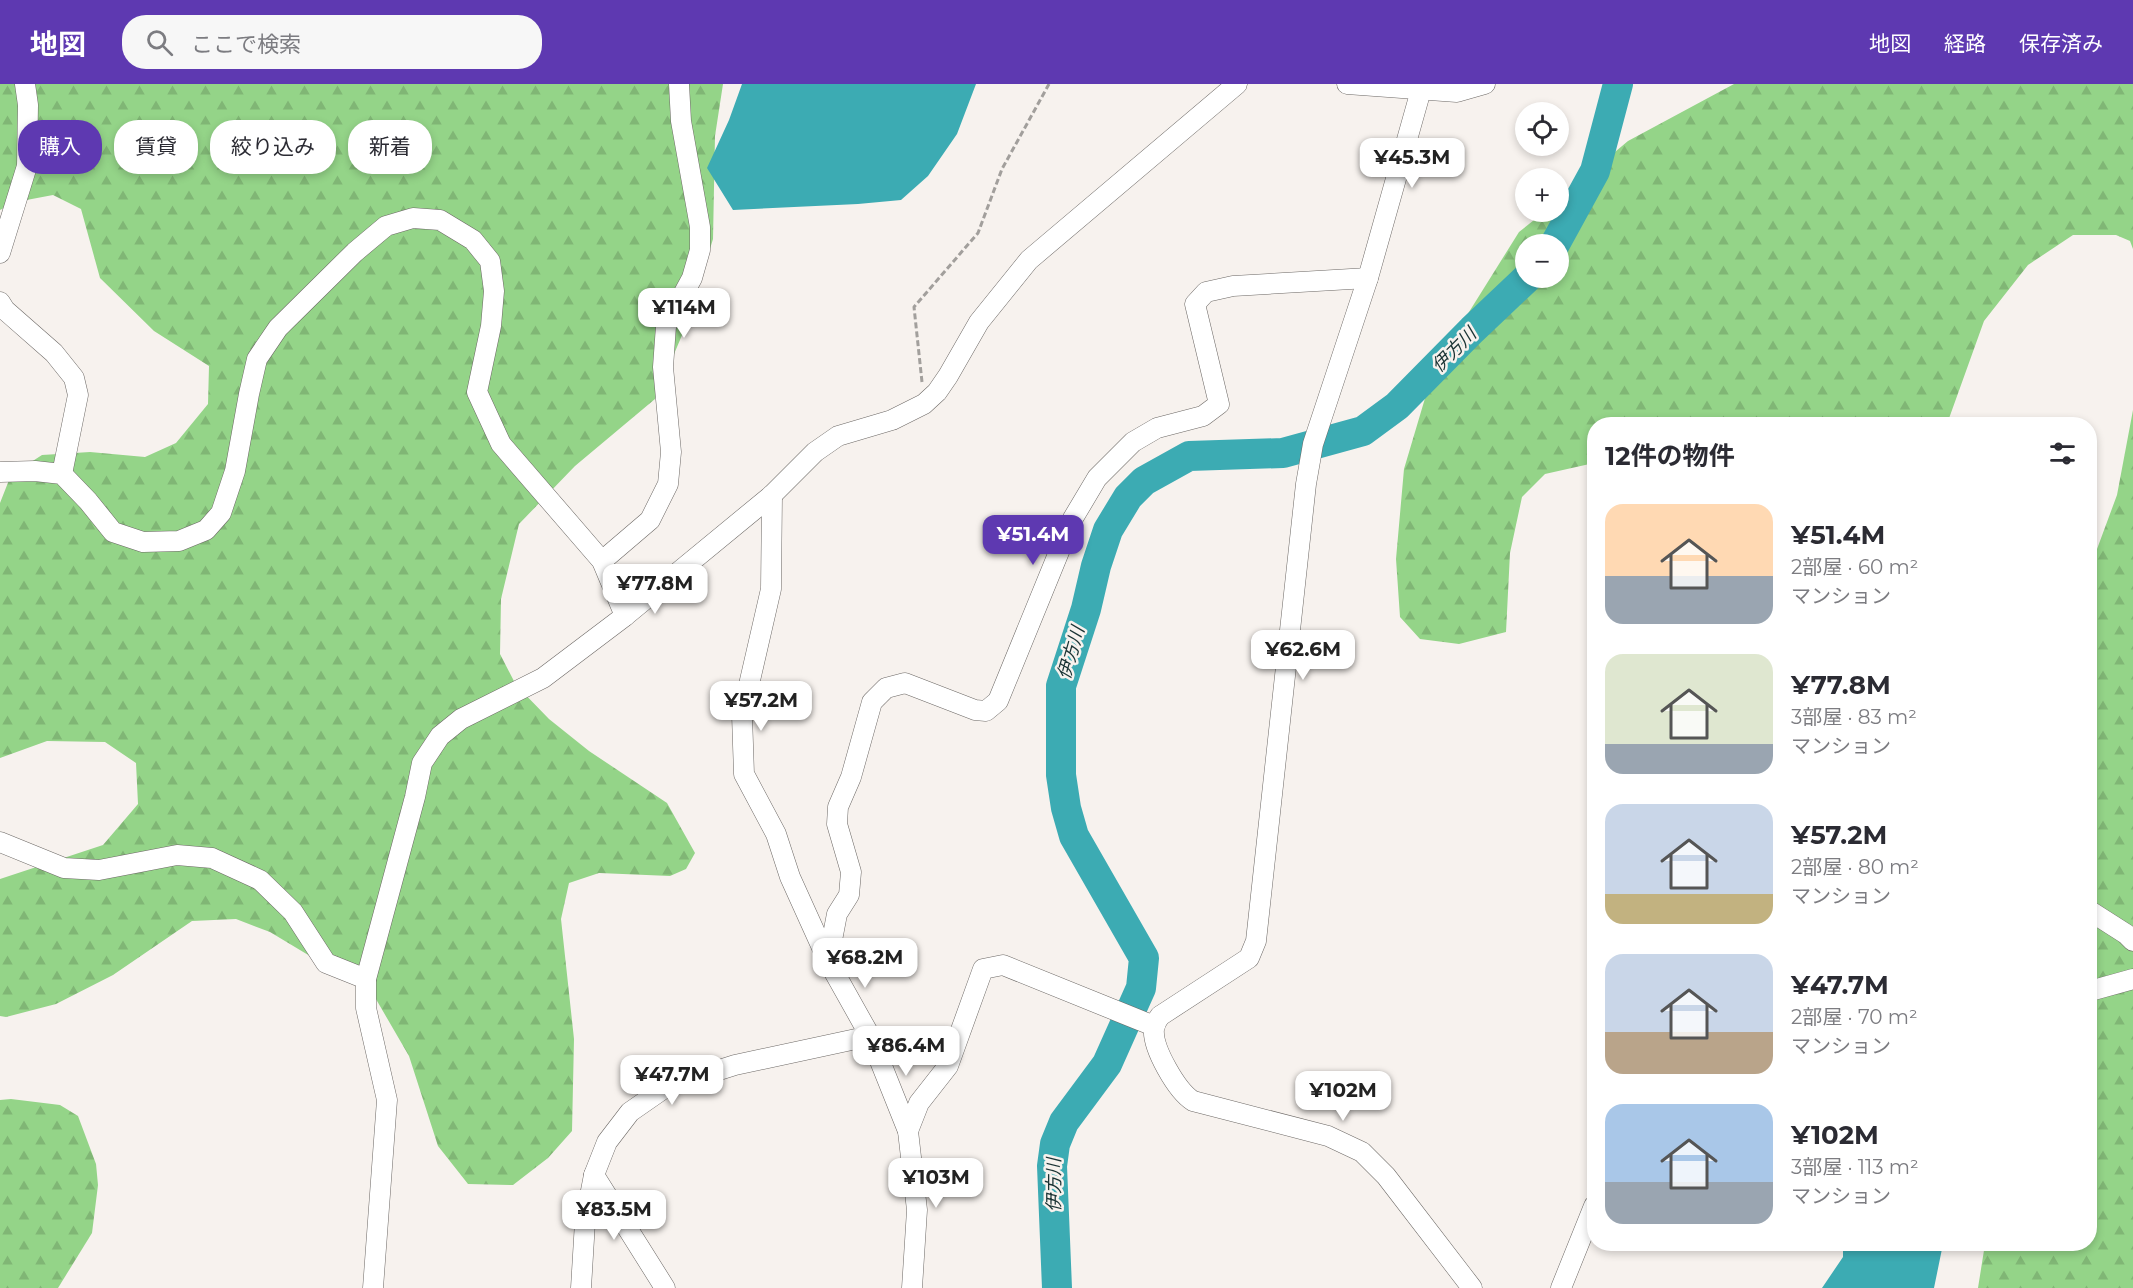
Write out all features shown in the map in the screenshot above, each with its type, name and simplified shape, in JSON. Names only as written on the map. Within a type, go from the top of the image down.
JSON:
[{"type":"street","points":[[0,253],[27,166],[28,105],[25,84]]},
{"type":"street","points":[[602,561],[650,520],[668,484],[671,452],[663,367],[666,326],[692,278],[700,250],[700,227],[681,121],[679,84]]},
{"type":"street","points":[[373,1288],[387,1100],[366,1008],[366,979],[422,763],[440,736],[461,719],[543,678],[625,616],[772,495],[815,452],[838,436],[892,420],[924,404],[937,392],[948,376],[979,322],[1029,260],[1237,84]]},
{"type":"street","points":[[1347,84],[1457,92],[1485,84]]},
{"type":"street","points":[[1421,90],[1368,278],[1313,444],[1306,484],[1256,941],[1249,958],[1160,1016],[1154,1026],[1154,1037],[1171,1077],[1183,1095],[1193,1101],[1328,1136],[1362,1152],[1386,1176],[1472,1288]]},
{"type":"street","points":[[0,472],[35,471],[62,474],[113,532],[143,542],[178,541],[206,530],[221,513],[235,471],[257,359],[278,328],[355,252],[386,226],[413,218],[440,220],[473,240],[490,261],[494,291],[491,326],[477,392],[501,444],[602,561],[625,616]]},
{"type":"street","points":[[828,961],[837,914],[849,895],[851,872],[837,824],[838,807],[850,777],[872,702],[886,688],[905,683],[975,710],[986,711],[998,701],[1072,520],[1097,478],[1133,442],[1157,428],[1203,416],[1219,404],[1195,304],[1206,292],[1233,286],[1368,278]]},
{"type":"street","points":[[0,302],[5,310],[54,353],[74,378],[78,394],[62,474]]},
{"type":"street","points":[[772,495],[771,589],[742,715],[744,774],[776,834],[790,877],[828,961],[870,1036],[908,1131],[917,1210],[912,1288]]},
{"type":"street","points":[[0,842],[64,868],[99,870],[177,855],[212,858],[260,880],[293,912],[326,963],[366,979]]},
{"type":"street","points":[[2097,915],[2133,941]]},
{"type":"street","points":[[908,1131],[919,1103],[948,1066],[983,969],[1003,965],[1154,1026]]},
{"type":"street","points":[[2097,989],[2133,979]]},
{"type":"street","points":[[581,1288],[585,1222],[594,1175],[607,1142],[630,1112],[666,1087],[735,1065],[870,1036]]},
{"type":"street","points":[[594,1175],[665,1288]]},
{"type":"street","points":[[1561,1288],[1587,1223]]},
{"type":"path","points":[[924,404],[914,307],[978,233],[1002,169],[1049,84]]},
{"type":"green space","points":[[0,84],[723,84],[715,136],[713,239],[688,321],[655,399],[575,466],[519,524],[501,599],[500,654],[516,685],[549,719],[589,751],[667,803],[695,853],[686,869],[670,876],[599,873],[569,883],[561,919],[574,1039],[572,1131],[548,1158],[513,1185],[468,1184],[438,1146],[409,1056],[373,994],[270,932],[236,919],[192,921],[113,975],[56,1004],[6,1017],[0,1016],[0,879],[103,845],[138,804],[136,763],[105,742],[47,741],[0,758],[0,503],[11,475],[42,455],[90,452],[145,457],[176,443],[208,404],[209,366],[154,331],[100,278],[81,209],[53,195],[16,202],[0,210]]},
{"type":"green space","points":[[1734,84],[2133,84],[2133,249],[2130,241],[2116,235],[2073,235],[2028,265],[1984,321],[1950,417],[1587,417],[1587,465],[1545,474],[1522,497],[1510,553],[1506,632],[1459,644],[1420,639],[1400,617],[1396,559],[1404,469],[1434,368],[1515,238],[1515,288],[1569,288],[1569,234],[1518,234],[1532,222],[1569,222],[1569,191],[1628,141]]},
{"type":"green space","points":[[2133,410],[2133,1288],[1978,1288],[1984,1251],[2097,1251],[2097,549],[2117,495]]},
{"type":"green space","points":[[11,1099],[60,1105],[78,1116],[96,1164],[98,1185],[92,1233],[58,1288],[0,1288],[0,1100]]},
{"type":"water","points":[[742,84],[976,84],[957,134],[928,176],[901,200],[733,210],[707,168],[729,120]]},
{"type":"water","points":[[1843,1251],[1942,1251],[1934,1288],[1822,1288],[1843,1257]]},
{"type":"waterway","name":"伊方川","points":[[1560,234],[1595,171],[1618,84]]},
{"type":"waterway","name":"伊方川","points":[[1057,1288],[1052,1166],[1055,1144],[1064,1122],[1107,1064],[1141,988],[1144,958],[1074,836],[1066,808],[1061,775],[1061,686],[1108,530],[1128,497],[1144,481],[1189,456],[1283,453],[1363,431],[1397,406],[1516,288]]}]
